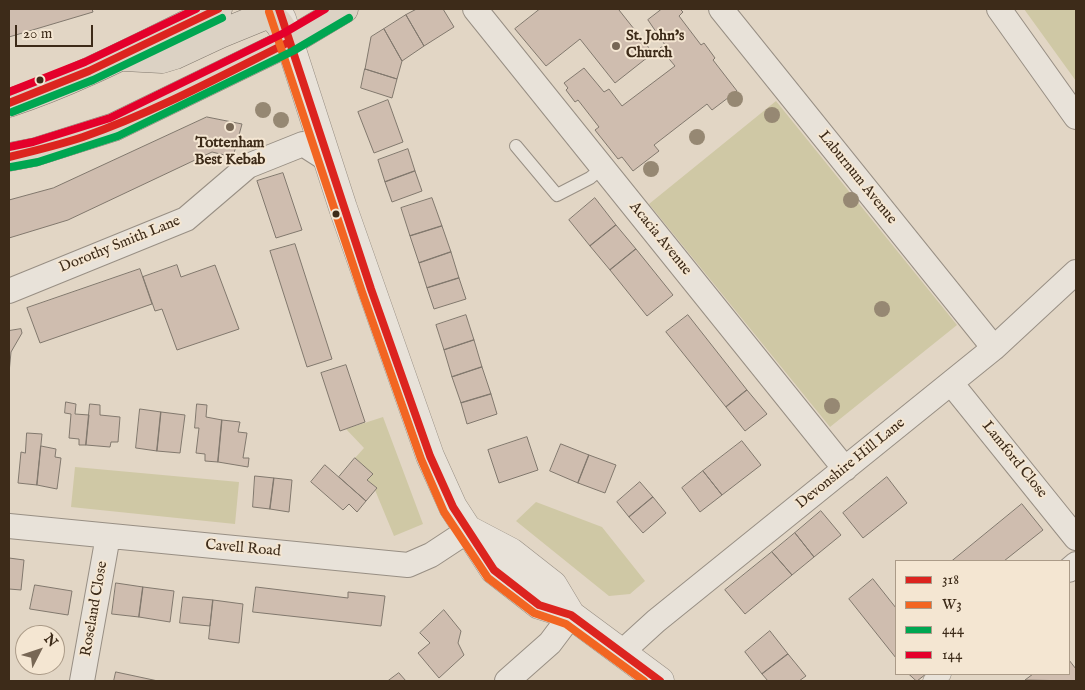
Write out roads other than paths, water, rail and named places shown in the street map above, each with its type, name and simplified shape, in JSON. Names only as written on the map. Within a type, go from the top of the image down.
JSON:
[{"type":"highway","points":[[9,103],[123,57],[218,9]]},
{"type":"highway","points":[[9,157],[35,152],[114,127],[289,42],[344,9]]},
{"type":"highway","points":[[123,57],[162,59],[264,16],[275,18],[289,42]]},
{"type":"street","points":[[279,9],[328,160],[430,456],[453,507],[469,530],[511,552],[553,585],[571,615],[660,681]]},
{"type":"street","name":"Acacia Avenue","points":[[476,9],[845,469]]},
{"type":"street","name":"Laburnum Avenue","points":[[721,9],[994,348]]},
{"type":"street","points":[[999,9],[1076,117]]},
{"type":"street","name":"Dorothy Smith Lane","points":[[9,291],[186,219],[248,166],[302,144],[328,160]]},
{"type":"street","name":"Devonshire Hill Lane","points":[[622,652],[656,620],[994,348],[1076,272]]},
{"type":"street","name":"Lamford Close","points":[[951,383],[1076,538]]},
{"type":"street","name":"Cavell Road","points":[[9,526],[408,565],[431,556],[469,530]]},
{"type":"street","name":"Roseland Close","points":[[82,681],[108,536]]},
{"type":"street","points":[[507,681],[530,663],[550,643],[571,615]]},
{"type":"lane","points":[[516,146],[557,195],[590,178],[603,167]]},
{"type":"place","name":"St. John's Church","points":[[616,46]]},
{"type":"place","name":"Tottenham Best Kebab","points":[[230,127]]}]
